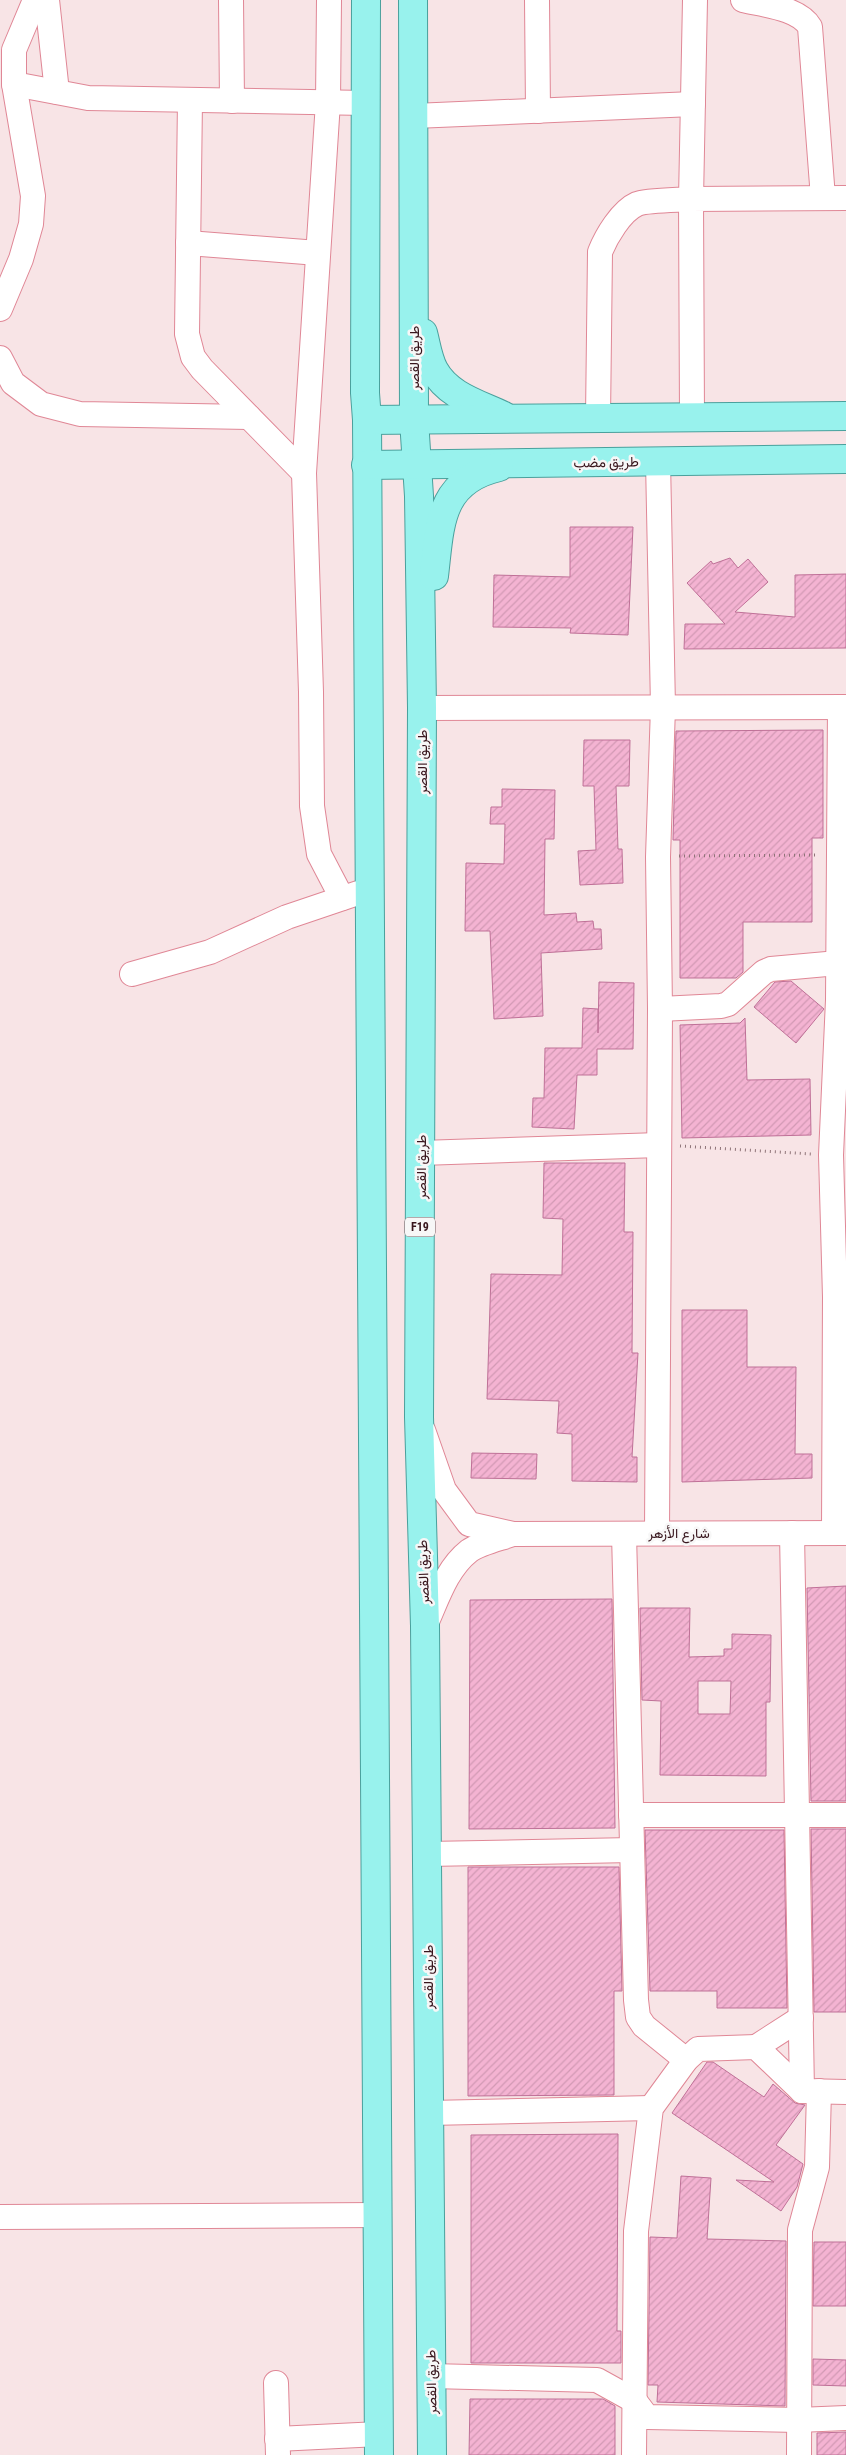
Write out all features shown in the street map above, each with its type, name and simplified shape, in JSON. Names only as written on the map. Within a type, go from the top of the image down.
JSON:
[{"type":"main road","points":[[366,0],[364,393],[366,420],[379,2445]]},
{"type":"main road","name":"طريق القصر","points":[[413,0],[414,420],[417,464],[422,708],[419,1417],[425,1626],[432,2455]]},
{"type":"main road","points":[[414,302],[433,369],[442,381],[453,392],[510,419]]},
{"type":"main road","points":[[366,420],[846,416]]},
{"type":"main road","name":"طريق مضب","points":[[366,465],[846,460]]},
{"type":"main road","points":[[421,659],[440,523],[448,500],[464,483],[487,470],[517,463]]},
{"type":"street","points":[[0,309],[21,259],[31,224],[33,196],[14,84],[14,50],[35,0]]},
{"type":"street","points":[[47,0],[57,92]]},
{"type":"street","points":[[231,0],[232,101]]},
{"type":"street","points":[[329,0],[328,102],[304,473],[311,692],[312,806],[318,854],[342,898]]},
{"type":"street","points":[[537,0],[538,111]]},
{"type":"street","points":[[692,417],[691,199],[695,0]]},
{"type":"street","points":[[743,0],[805,18],[810,27],[822,198]]},
{"type":"street","points":[[14,84],[88,98],[366,103]]},
{"type":"street","points":[[190,100],[187,334],[193,357],[202,369],[304,473]]},
{"type":"street","points":[[414,116],[693,104]]},
{"type":"street","points":[[598,418],[600,252],[604,241],[618,220],[637,204],[691,199],[846,198]]},
{"type":"street","points":[[188,243],[318,253]]},
{"type":"street","points":[[0,358],[13,382],[41,404],[80,414],[249,418]]},
{"type":"street","points":[[657,1534],[660,1009],[658,857],[662,707],[658,462]]},
{"type":"street","points":[[422,708],[843,707],[838,963],[842,1000],[831,1155],[841,1297],[840,1533]]},
{"type":"street","points":[[132,974],[210,952],[287,917],[369,890]]},
{"type":"street","points":[[660,1009],[721,1006],[728,1004],[771,968],[838,963]]},
{"type":"street","points":[[421,1153],[659,1145]]},
{"type":"street","name":"شارع الأزهر","points":[[419,1417],[444,1490],[469,1524],[513,1534],[840,1533]]},
{"type":"street","points":[[792,1533],[802,2018],[811,2091],[817,2167],[800,2230],[799,2455]]},
{"type":"street","name":"شارع الأزهر","points":[[425,1626],[448,1576],[457,1563],[470,1550],[513,1534]]},
{"type":"street","points":[[624,1534],[636,2000],[638,2016],[644,2026],[686,2060]]},
{"type":"street","points":[[631,1815],[846,1815]]},
{"type":"street","points":[[426,1854],[632,1850]]},
{"type":"street","points":[[634,2455],[636,2231],[652,2108],[686,2060],[701,2048],[756,2047],[802,2018]]},
{"type":"street","points":[[756,2047],[811,2091],[846,2092]]},
{"type":"street","points":[[429,2113],[652,2108]]},
{"type":"street","points":[[0,2217],[377,2215]]},
{"type":"street","points":[[431,2376],[596,2380],[635,2401],[647,2417],[798,2420],[846,2418]]},
{"type":"street","points":[[276,2383],[278,2447],[379,2445]]},
{"type":"path","points":[[658,857],[839,854]]},
{"type":"path","points":[[659,1145],[831,1155]]},
{"type":"building","points":[[570,527],[633,527],[628,635],[570,633],[571,628],[493,627],[494,575],[570,577]]},
{"type":"building","points":[[730,558],[738,568],[748,559],[768,582],[735,612],[795,617],[795,575],[846,574],[846,648],[684,649],[685,624],[725,624],[687,583],[711,561],[713,564]]},
{"type":"building","points":[[823,730],[823,838],[812,838],[812,922],[743,922],[743,972],[736,978],[680,978],[680,840],[673,840],[676,731]]},
{"type":"building","points":[[584,740],[630,740],[629,786],[616,786],[618,849],[622,849],[623,883],[580,885],[578,851],[596,850],[594,786],[583,786]]},
{"type":"building","points":[[502,789],[555,790],[554,839],[545,839],[544,915],[576,913],[577,922],[593,921],[594,929],[601,929],[602,949],[541,953],[543,1016],[494,1019],[490,931],[465,931],[466,863],[504,864],[505,824],[490,824],[491,807],[502,807]]},
{"type":"building","points":[[791,981],[824,1009],[796,1043],[754,1007],[775,982]]},
{"type":"building","points":[[599,982],[634,983],[633,1049],[597,1049],[597,1075],[577,1075],[574,1129],[532,1127],[533,1098],[544,1098],[545,1048],[582,1048],[583,1008],[598,1009],[598,1033]]},
{"type":"building","points":[[745,1018],[747,1080],[810,1079],[811,1135],[682,1138],[680,1025],[740,1023]]},
{"type":"building","points":[[544,1163],[625,1163],[624,1232],[633,1232],[632,1353],[638,1353],[632,1457],[637,1457],[637,1482],[572,1481],[572,1434],[557,1433],[559,1401],[487,1399],[491,1274],[562,1275],[563,1219],[543,1218]]},
{"type":"building","points":[[682,1310],[747,1310],[747,1367],[796,1367],[795,1454],[812,1454],[812,1478],[682,1482]]},
{"type":"building","points":[[472,1453],[537,1454],[536,1479],[471,1478]]},
{"type":"building","points":[[846,1586],[846,1801],[811,1801],[807,1588]]},
{"type":"building","points":[[612,1599],[615,1828],[469,1829],[470,1600]]},
{"type":"building","points":[[640,1608],[690,1608],[689,1657],[724,1656],[724,1649],[732,1649],[732,1634],[771,1635],[770,1702],[766,1702],[766,1776],[660,1775],[661,1701],[642,1700]],"holes":[[[698,1681],[731,1681],[730,1714],[698,1714]]]},
{"type":"building","points":[[811,1829],[846,1829],[846,2012],[814,2012]]},
{"type":"building","points":[[645,1830],[784,1830],[787,2008],[717,2008],[717,1991],[650,1991]]},
{"type":"building","points":[[468,1867],[619,1867],[622,1991],[614,1991],[614,2095],[468,2096]]},
{"type":"building","points":[[707,2062],[713,2062],[764,2097],[773,2084],[795,2103],[805,2105],[776,2145],[803,2164],[797,2187],[781,2211],[736,2180],[774,2182],[672,2113]]},
{"type":"building","points":[[618,2134],[617,2331],[621,2331],[621,2363],[471,2363],[471,2135]]},
{"type":"building","points":[[681,2176],[711,2178],[707,2239],[786,2241],[785,2406],[657,2402],[658,2385],[648,2385],[650,2237],[677,2238]]},
{"type":"building","points":[[814,2242],[846,2242],[846,2306],[813,2306]]},
{"type":"building","points":[[813,2359],[846,2360],[846,2386],[813,2385]]},
{"type":"building","points":[[470,2399],[603,2399],[615,2406],[615,2455],[469,2455]]},
{"type":"building","points":[[846,2432],[846,2455],[817,2455],[817,2433]]}]
